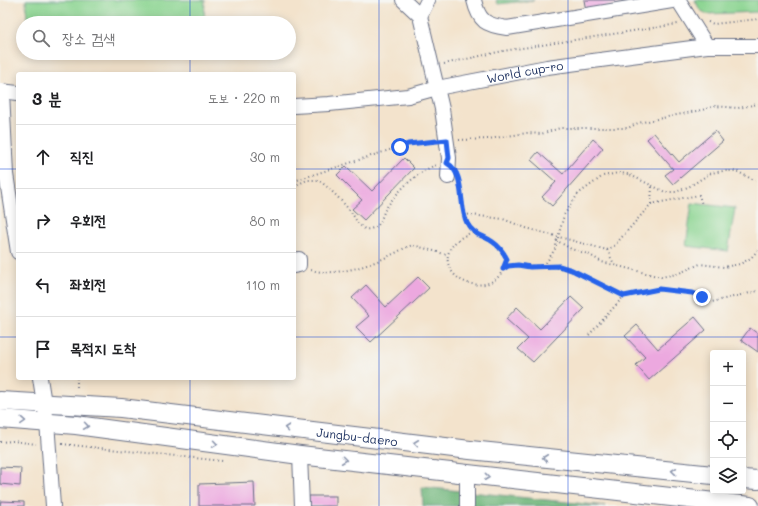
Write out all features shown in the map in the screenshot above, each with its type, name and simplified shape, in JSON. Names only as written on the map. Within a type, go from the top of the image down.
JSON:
[{"type":"main road","name":"Jungbu-daero","points":[[0,401],[44,402],[121,408],[470,450],[710,476]]},
{"type":"main road","points":[[118,431],[121,408]]},
{"type":"main road","name":"Jungbu-daero","points":[[0,419],[47,422],[300,455],[750,506]]},
{"type":"main road","points":[[746,479],[758,480]]},
{"type":"street","points":[[403,0],[420,16],[437,88],[447,140],[449,158],[447,163],[448,177]]},
{"type":"street","points":[[420,16],[428,0]]},
{"type":"street","points":[[474,0],[478,16],[490,26],[507,28],[678,0],[707,46]]},
{"type":"street","name":"World cup-ro","points":[[296,106],[408,96],[437,88],[547,67],[707,46],[758,46]]},
{"type":"street","points":[[16,93],[1,91],[6,174],[16,237]]},
{"type":"street","points":[[40,380],[47,422],[53,506]]},
{"type":"street","points":[[300,455],[302,506]]},
{"type":"street","points":[[467,474],[467,506]]},
{"type":"path","points":[[431,66],[503,51],[675,25],[701,17],[705,21],[714,24],[758,20]]},
{"type":"path","points":[[296,180],[408,144],[447,140],[488,139],[527,133],[541,134],[560,128],[628,128],[638,123],[714,106],[738,108],[758,104]]},
{"type":"path","points":[[296,185],[307,180],[318,180],[336,196],[364,229],[370,229],[377,226],[392,200],[425,170],[447,163],[453,166],[459,179],[464,214],[467,224],[474,232],[493,242],[507,259],[499,276],[495,279],[479,284],[469,284],[450,270],[448,255],[451,247],[461,237],[474,232]]},
{"type":"path","points":[[544,266],[555,249],[556,240],[564,216],[578,194],[603,176],[618,172],[628,174],[665,192],[676,192],[690,186],[711,173],[723,171],[736,171],[758,182]]},
{"type":"path","points":[[464,214],[503,219],[526,228],[558,236],[576,243],[607,250],[614,246],[651,204],[652,186]]},
{"type":"path","points":[[651,204],[699,195],[702,205]]},
{"type":"path","points":[[556,240],[570,249],[588,254],[602,262],[661,277],[677,274],[700,264],[724,267],[740,264],[751,258],[758,250]]},
{"type":"path","points":[[300,265],[324,274],[342,272],[393,254],[413,244],[448,255]]},
{"type":"path","points":[[607,250],[614,264]]},
{"type":"path","points":[[503,269],[513,266],[559,266],[572,270],[624,296]]},
{"type":"path","points":[[589,335],[624,296],[659,289],[692,293],[712,302],[758,291]]},
{"type":"path","points":[[0,442],[13,441],[26,444]]},
{"type":"path","points":[[61,444],[228,462]]},
{"type":"green space","points":[[26,0],[205,0],[204,16],[27,16]]},
{"type":"green space","points":[[496,0],[534,0],[498,4]]},
{"type":"green space","points":[[695,0],[758,0],[758,12],[707,14],[700,10]]},
{"type":"green space","points":[[692,203],[735,208],[728,251],[686,246]]},
{"type":"green space","points":[[422,487],[605,506],[423,506]]},
{"type":"building","points":[[584,0],[637,0],[586,11]]},
{"type":"building","points":[[715,131],[723,141],[673,184],[665,175],[673,169],[647,139],[654,133],[679,162]]},
{"type":"building","points":[[593,139],[603,148],[552,206],[542,197],[556,182],[531,160],[538,152],[563,174]]},
{"type":"building","points":[[404,158],[414,168],[364,220],[352,209],[362,200],[337,175],[346,166],[372,191]]},
{"type":"building","points":[[418,277],[429,288],[371,342],[356,327],[369,316],[352,298],[366,285],[386,307]]},
{"type":"building","points":[[571,297],[584,309],[533,362],[518,349],[528,339],[506,319],[517,307],[540,329]]},
{"type":"building","points":[[695,317],[706,330],[649,380],[636,365],[645,357],[625,336],[637,325],[658,349]]},
{"type":"building","points":[[750,328],[758,334],[758,352],[741,340]]},
{"type":"building","points":[[0,467],[21,468],[20,486],[0,484]]},
{"type":"building","points":[[254,482],[255,506],[199,506],[199,484]]},
{"type":"building","points":[[309,496],[336,496],[336,506],[309,506]]},
{"type":"building","points":[[1,501],[24,502],[24,506],[0,506]]},
{"type":"route","points":[[400,147],[408,144],[431,143],[447,140],[449,158],[447,163],[453,166],[459,179],[467,224],[475,234],[493,242],[504,253],[507,259],[503,269],[508,266],[518,265],[530,267],[559,266],[572,270],[624,296],[659,289],[677,290],[702,297]]}]
